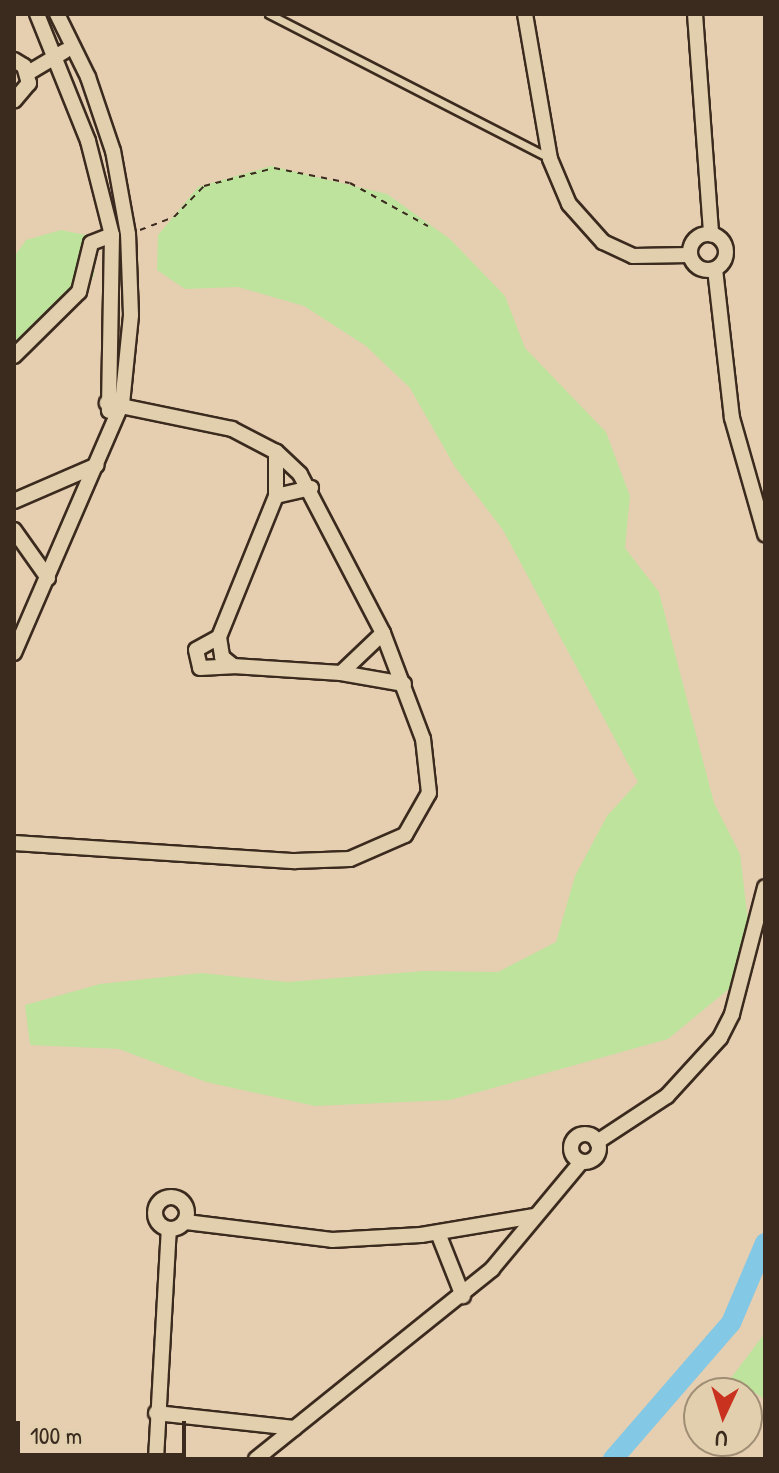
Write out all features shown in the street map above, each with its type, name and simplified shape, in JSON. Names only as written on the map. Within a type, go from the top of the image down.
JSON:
[{"type":"street","points":[[37,14],[57,55],[88,141],[112,235],[115,403]]},
{"type":"street","points":[[14,653],[97,465],[111,423],[131,315],[128,234],[113,151],[73,46],[57,14]]},
{"type":"street","points":[[525,14],[550,159],[569,204],[603,242],[633,256],[690,255]]},
{"type":"street","points":[[690,255],[702,269],[715,269],[725,260],[726,247],[711,234],[695,14]]},
{"type":"street","points":[[14,101],[25,92],[28,73],[73,46]]},
{"type":"street","points":[[14,60],[28,73]]},
{"type":"street","points":[[690,255],[698,237],[711,234]]},
{"type":"street","points":[[14,356],[79,292],[91,243],[112,235]]},
{"type":"street","points":[[715,269],[732,418],[765,534]]},
{"type":"street","points":[[14,843],[295,861],[372,853],[405,835],[429,793],[423,739],[404,684],[383,633],[311,488],[276,452],[221,425],[115,403]]},
{"type":"street","points":[[233,666],[222,657],[219,637],[276,496],[276,452]]},
{"type":"street","points":[[14,501],[97,465]]},
{"type":"street","points":[[276,496],[311,488]]},
{"type":"street","points":[[14,530],[48,578]]},
{"type":"street","points":[[341,673],[383,633]]},
{"type":"street","points":[[219,637],[196,650],[200,668],[233,666],[341,673],[404,684]]},
{"type":"street","points":[[256,1459],[463,1296],[505,1256],[534,1216],[581,1162],[593,1159],[597,1142],[667,1096],[720,1038],[732,1014],[765,887]]},
{"type":"street","points":[[581,1162],[571,1151],[572,1141],[585,1134],[597,1142]]},
{"type":"street","points":[[169,1230],[156,1219],[156,1207],[164,1199],[181,1200],[186,1222]]},
{"type":"street","points":[[169,1230],[186,1222],[291,1238],[438,1233],[534,1216]]},
{"type":"street","points":[[156,1459],[156,1413],[169,1230]]},
{"type":"street","points":[[438,1233],[463,1296]]},
{"type":"street","points":[[156,1413],[294,1428]]},
{"type":"lane","points":[[269,14],[550,159]]},
{"type":"path","points":[[128,234],[174,217],[204,186],[274,168],[350,183],[428,226]]},
{"type":"green space","points":[[271,166],[387,194],[450,239],[505,296],[525,348],[606,432],[630,496],[625,548],[659,592],[714,803],[740,854],[748,921],[730,988],[668,1039],[450,1100],[315,1106],[206,1082],[119,1049],[30,1045],[25,1005],[100,984],[202,973],[287,982],[424,971],[498,972],[556,942],[575,876],[607,816],[638,782],[503,530],[455,467],[410,388],[366,346],[304,306],[238,287],[185,289],[157,270],[158,235],[198,187]]},
{"type":"green space","points":[[61,230],[86,235],[95,250],[94,275],[80,303],[14,365],[14,257],[26,240]]},
{"type":"green space","points":[[765,1333],[765,1399],[763,1377],[732,1377]]},
{"type":"waterway","points":[[613,1459],[731,1323],[765,1243]]}]
